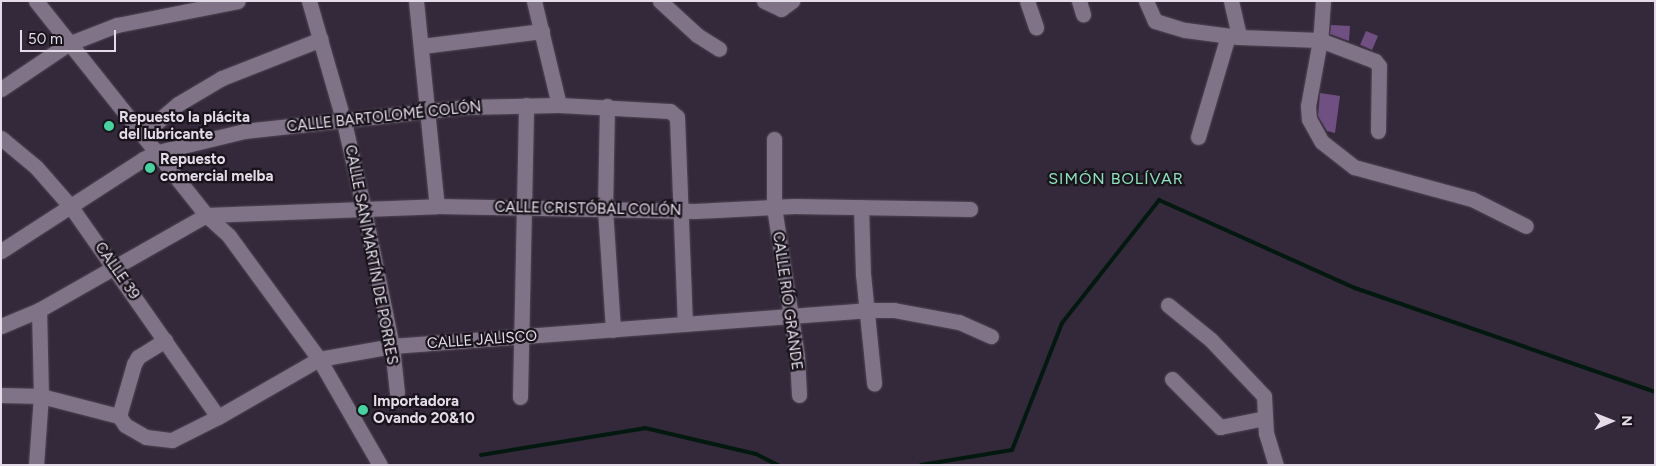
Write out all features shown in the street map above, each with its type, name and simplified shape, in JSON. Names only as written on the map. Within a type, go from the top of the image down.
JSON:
[{"type":"street","points":[[36,1],[68,44],[158,152],[206,215],[229,236],[319,358],[372,462]]},
{"type":"street","points":[[1,89],[68,44],[117,25],[152,16],[238,1]]},
{"type":"street","name":"CALLE SAN MARTÍN DE PORRES","points":[[310,1],[344,122],[364,210],[392,346],[397,393]]},
{"type":"street","points":[[416,1],[437,206]]},
{"type":"street","points":[[534,1],[559,105]]},
{"type":"street","points":[[660,1],[697,35],[719,49]]},
{"type":"street","points":[[764,1],[781,9],[792,1]]},
{"type":"street","points":[[1027,1],[1036,28]]},
{"type":"street","points":[[1146,1],[1150,15],[1162,24],[1233,36],[1320,40],[1378,63],[1378,131]]},
{"type":"street","points":[[1198,137],[1233,36],[1231,1]]},
{"type":"street","points":[[1323,1],[1320,40],[1308,94],[1309,120],[1322,142],[1354,167],[1472,199],[1526,226]]},
{"type":"street","points":[[422,46],[542,31]]},
{"type":"street","points":[[143,134],[178,104],[222,78],[321,39]]},
{"type":"street","points":[[520,397],[526,105]]},
{"type":"street","name":"CALLE BARTOLOMÉ COLÓN","points":[[1,250],[158,152],[244,131],[344,122],[428,110],[526,105],[607,106],[675,112],[678,210],[685,324]]},
{"type":"street","points":[[607,106],[605,209],[613,330]]},
{"type":"street","name":"CALLE 39","points":[[1,138],[36,166],[71,207],[116,268],[218,417]]},
{"type":"street","name":"CALLE RÍO GRANDE","points":[[774,139],[774,207],[791,314],[799,395]]},
{"type":"street","name":"CALLE CRISTÓBAL COLÓN","points":[[206,215],[437,206],[678,210],[774,207],[970,209]]},
{"type":"street","points":[[861,207],[867,310],[874,383]]},
{"type":"street","points":[[1,326],[38,310],[116,268],[206,215]]},
{"type":"street","points":[[1168,305],[1198,328],[1246,374],[1264,396],[1265,418],[1276,465]]},
{"type":"street","points":[[36,465],[41,396],[38,310]]},
{"type":"street","name":"CALLE JALISCO","points":[[1,395],[41,396],[119,416],[125,425],[146,437],[172,440],[218,417],[319,358],[392,346],[613,330],[791,314],[867,310],[894,310],[959,322],[991,336]]},
{"type":"street","points":[[119,416],[134,364],[138,358],[165,340]]},
{"type":"street","points":[[1172,379],[1220,427],[1265,418]]},
{"type":"building","points":[[1331,25],[1350,26],[1349,41],[1330,34]]},
{"type":"building","points":[[1366,31],[1378,36],[1372,50],[1360,45]]},
{"type":"building","points":[[1320,93],[1340,96],[1335,133],[1327,131],[1318,116]]},
{"type":"waterway","points":[[921,465],[1012,450],[1062,323],[1159,200],[1355,288],[1655,392]]},
{"type":"waterway","points":[[481,455],[645,428],[756,454],[778,465]]},
{"type":"place","name":"Repuesto la plácita del lubricante","points":[[109,126]]},
{"type":"place","name":"Repuesto comercial melba","points":[[150,168]]},
{"type":"place","name":"Importadora Ovando 20&10","points":[[363,410]]},
{"type":"district","name":"SIMÓN BOLÍVAR","points":[[1116,179]]}]
